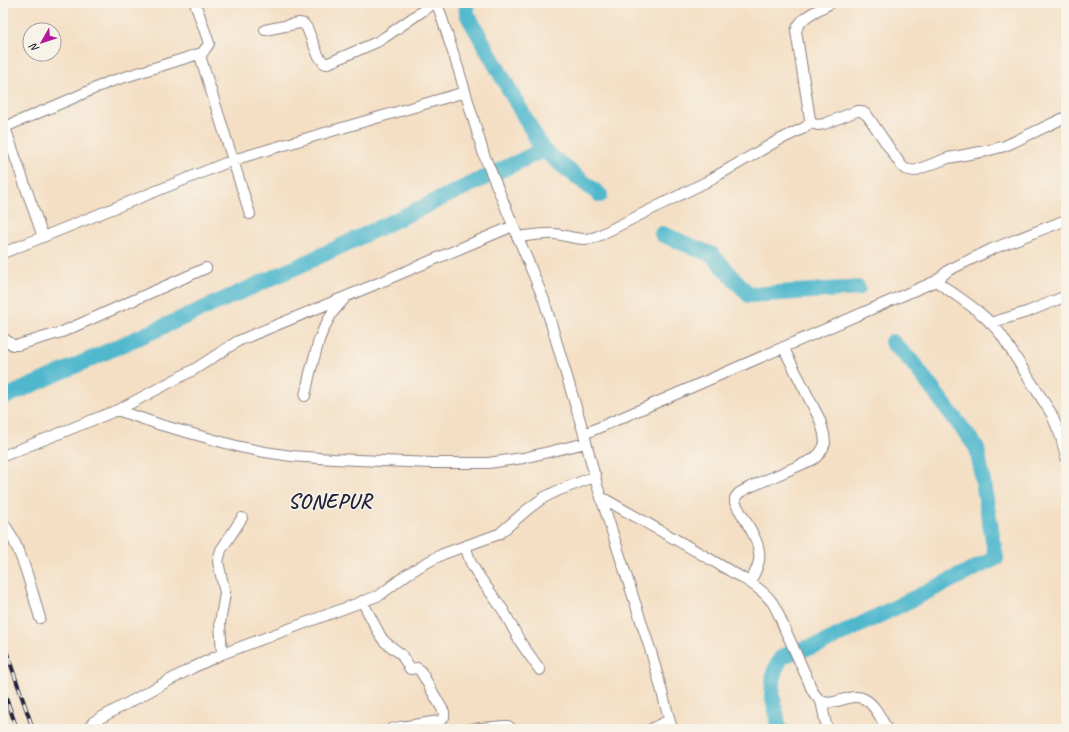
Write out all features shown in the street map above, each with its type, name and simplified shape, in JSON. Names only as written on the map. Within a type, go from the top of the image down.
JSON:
[{"type":"street","points":[[195,3],[209,43],[202,53],[201,59],[250,214]]},
{"type":"street","points":[[265,30],[299,23],[304,24],[320,59],[326,64],[385,37],[436,3],[484,155],[544,300],[601,497],[652,655],[671,725],[651,729]]},
{"type":"street","points":[[810,123],[796,31],[799,24],[805,17],[831,3]]},
{"type":"street","points":[[43,237],[4,124],[71,99],[109,82],[202,53]]},
{"type":"street","points":[[3,253],[233,160],[465,92]]},
{"type":"street","points":[[810,123],[818,125],[824,124],[857,111],[861,111],[867,115],[901,165],[905,169],[914,171],[948,158],[1005,146],[1066,117]]},
{"type":"street","points":[[517,237],[554,234],[581,239],[596,237],[706,182],[777,141],[804,128],[810,123]]},
{"type":"street","points":[[117,410],[161,425],[240,447],[291,456],[432,464],[488,463],[523,458],[585,438],[783,347],[936,281],[949,270],[992,249],[1066,220]]},
{"type":"street","points":[[3,456],[117,410],[195,369],[238,341],[513,226]]},
{"type":"street","points":[[3,338],[13,345],[18,346],[62,332],[206,268]]},
{"type":"street","points":[[936,281],[977,312],[1002,336],[1051,413],[1061,437],[1066,457]]},
{"type":"street","points":[[305,396],[319,340],[323,330],[332,313],[346,296]]},
{"type":"street","points":[[990,323],[1027,312],[1066,296]]},
{"type":"street","points":[[750,583],[759,560],[758,546],[735,502],[735,498],[739,493],[748,488],[814,459],[820,454],[825,443],[820,420],[783,347]]},
{"type":"street","points":[[88,729],[93,722],[192,668],[222,654],[380,595],[406,575],[443,554],[499,534],[543,498],[596,476]]},
{"type":"street","points":[[601,497],[755,586],[771,601],[776,609],[796,657],[816,696],[821,701],[827,703],[854,696],[861,697],[873,706],[887,729]]},
{"type":"street","points":[[222,654],[220,623],[224,593],[218,562],[219,556],[226,541],[242,518]]},
{"type":"street","points":[[3,522],[12,535],[25,565],[40,618]]},
{"type":"street","points":[[465,546],[471,563],[478,575],[503,610],[521,643],[540,670]]},
{"type":"street","points":[[362,601],[381,637],[385,642],[401,654],[410,669],[417,668],[420,670],[444,712],[444,717],[439,721],[391,729]]},
{"type":"street","points":[[821,701],[827,729]]},
{"type":"street","points":[[470,729],[508,726],[512,729]]},
{"type":"waterway","points":[[466,3],[467,14],[543,150],[600,195]]},
{"type":"waterway","points":[[3,398],[301,265],[543,150]]},
{"type":"waterway","points":[[662,234],[712,255],[749,295],[858,288]]},
{"type":"waterway","points":[[779,729],[772,693],[774,672],[781,658],[790,653],[821,644],[996,558],[977,448],[912,362],[892,342]]},
{"type":"railway","points":[[3,642],[33,729]]},
{"type":"railway","points":[[3,689],[17,729]]},
{"type":"district","name":"SONEPUR","points":[[330,501]]}]
